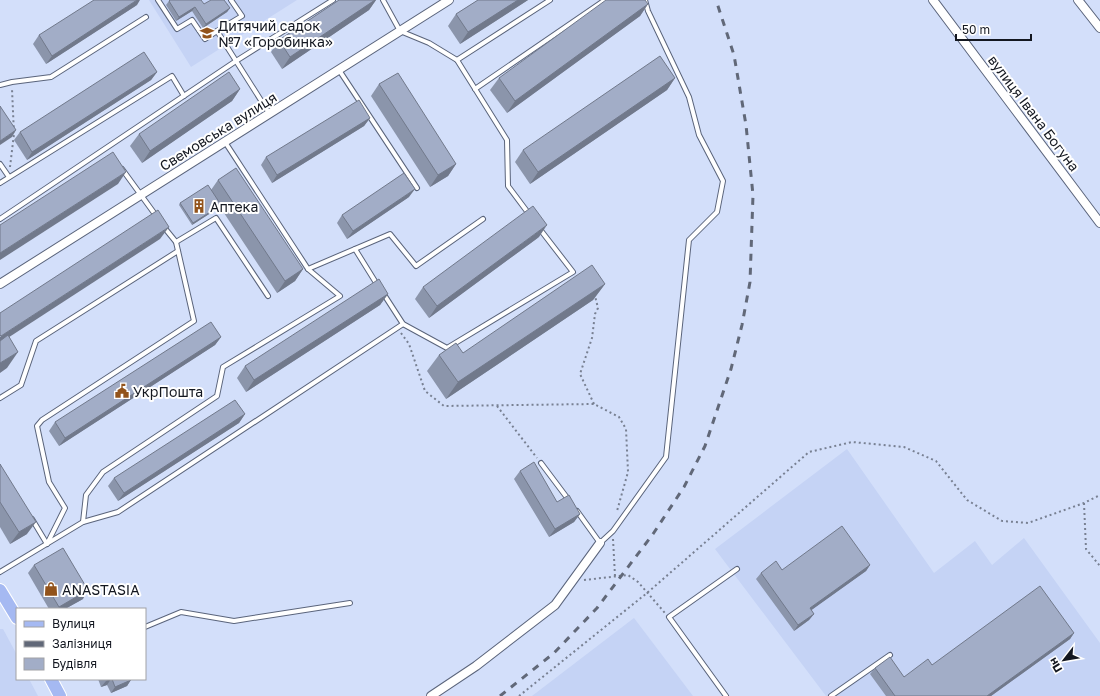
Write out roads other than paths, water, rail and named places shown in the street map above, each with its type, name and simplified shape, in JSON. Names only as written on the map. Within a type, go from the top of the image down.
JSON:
[{"type":"main road","points":[[1,592],[16,616]]},
{"type":"main road","points":[[52,680],[60,696]]},
{"type":"street","name":"Свемовська вулиця","points":[[0,284],[449,0]]},
{"type":"street","name":"вулиця Івана Богуна","points":[[933,0],[1100,223]]},
{"type":"street","points":[[1078,0],[1100,28]]},
{"type":"street","points":[[431,696],[476,666],[555,605],[600,543]]},
{"type":"lane","points":[[158,0],[177,29],[192,20],[205,39],[242,16],[232,0]]},
{"type":"lane","points":[[0,219],[236,61],[333,0]]},
{"type":"lane","points":[[383,0],[400,31],[429,43],[457,60],[507,140],[508,186],[531,217]]},
{"type":"lane","points":[[457,60],[550,0]]},
{"type":"lane","points":[[475,89],[605,0]]},
{"type":"lane","points":[[541,463],[600,543],[612,531],[666,457],[689,240],[717,212],[722,181],[698,135],[689,97],[648,11],[645,0]]},
{"type":"lane","points":[[0,85],[51,77],[146,16]]},
{"type":"lane","points":[[217,31],[270,114]]},
{"type":"lane","points":[[339,70],[417,188]]},
{"type":"lane","points":[[0,183],[172,76],[184,96]]},
{"type":"lane","points":[[83,522],[86,495],[104,472],[218,396],[223,367],[340,296],[308,269],[225,142]]},
{"type":"lane","points":[[107,147],[111,153]]},
{"type":"lane","points":[[0,164],[8,177]]},
{"type":"lane","points":[[47,544],[64,508],[49,482],[37,426],[42,420],[194,321],[176,242],[140,196],[120,166]]},
{"type":"lane","points":[[176,242],[216,218],[268,296]]},
{"type":"lane","points":[[308,269],[390,234],[416,266],[483,220]]},
{"type":"lane","points":[[355,249],[403,324],[447,348],[573,272],[536,223]]},
{"type":"lane","points":[[0,398],[21,385],[36,341],[178,251]]},
{"type":"lane","points":[[0,572],[83,522],[118,512],[403,324]]},
{"type":"lane","points":[[28,511],[47,544]]},
{"type":"lane","points":[[726,696],[669,617],[737,569]]},
{"type":"lane","points":[[146,627],[181,612],[234,621],[350,602]]},
{"type":"lane","points":[[831,696],[890,655]]},
{"type":"railway","points":[[500,696],[554,653],[597,608],[653,534],[684,487],[705,446],[731,369],[742,325],[750,282],[753,195],[746,125],[734,55],[716,0]]},
{"type":"place","name":"Дитячий садок №7 «Горобинка»","points":[[207,33]]},
{"type":"place","name":"Аптека","points":[[199,206]]},
{"type":"place","name":"УкрПошта","points":[[122,391]]},
{"type":"place","name":"ANASTASIA","points":[[51,589]]}]
